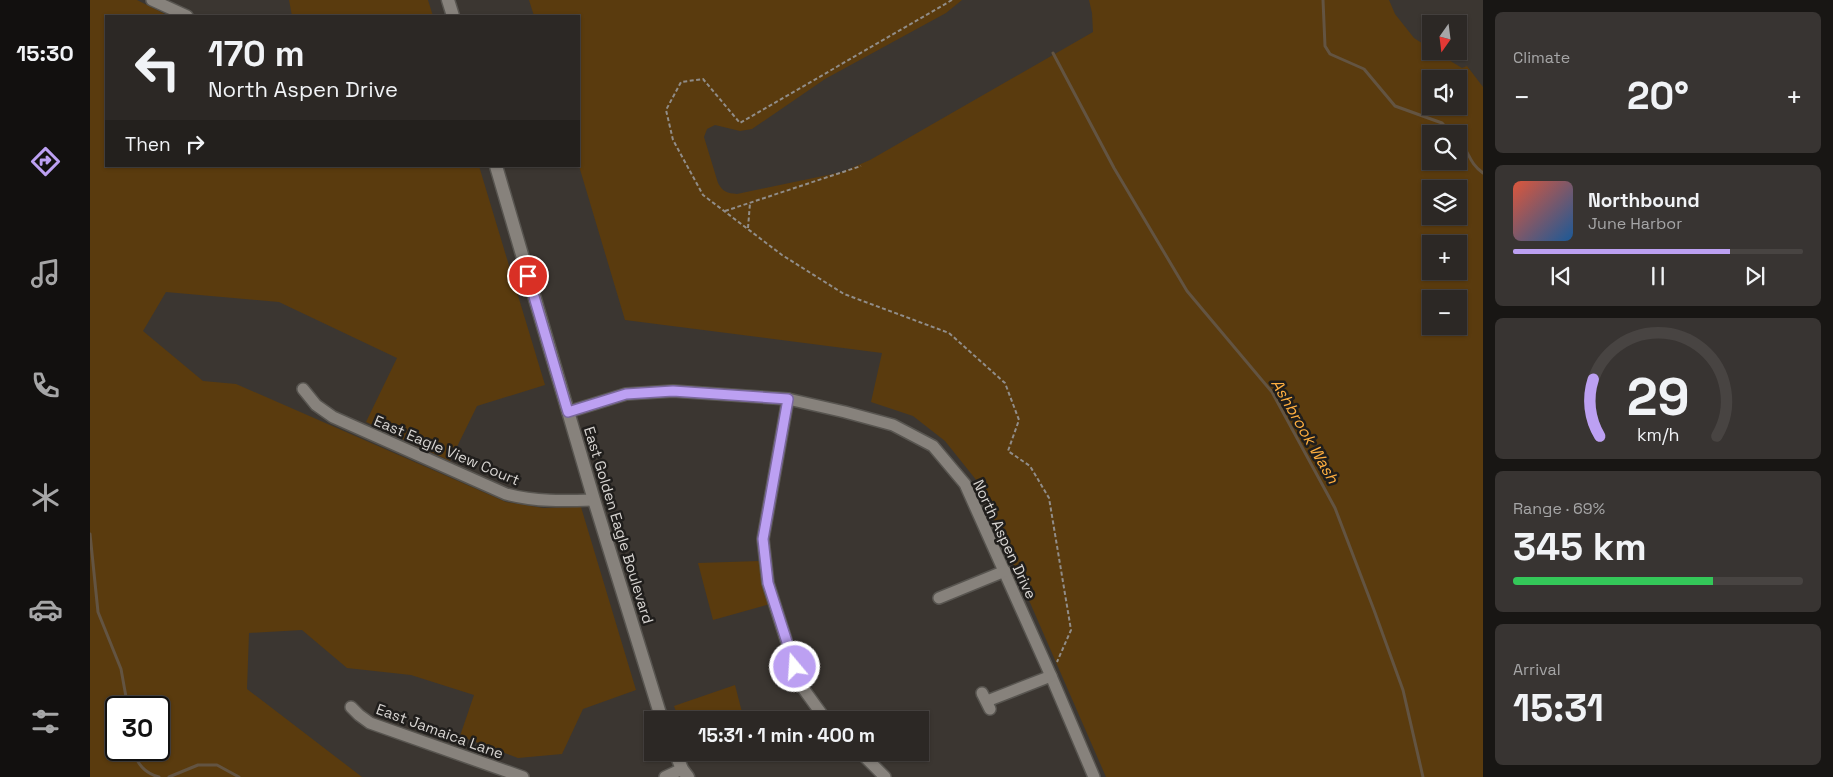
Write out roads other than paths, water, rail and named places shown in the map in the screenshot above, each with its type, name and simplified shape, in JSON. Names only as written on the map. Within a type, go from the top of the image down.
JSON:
[{"type":"street","points":[[152,0],[185,15]]},
{"type":"street","points":[[448,0],[453,15]]},
{"type":"street","name":"East Golden Eagle Boulevard","points":[[496,167],[594,500],[659,711]]},
{"type":"street","name":"East Eagle View Court","points":[[302,389],[316,406],[333,417],[506,494],[526,499],[547,501],[594,500]]},
{"type":"street","name":"North Aspen Drive","points":[[568,412],[626,394],[673,391],[788,399],[893,425],[933,446],[965,484],[1005,571],[1094,777]]},
{"type":"street","points":[[788,399],[763,539],[768,583],[800,684],[820,711]]},
{"type":"street","points":[[939,597],[1005,571]]},
{"type":"street","points":[[986,701],[1051,676]]},
{"type":"street","name":"East Jamaica Lane","points":[[352,707],[370,724],[524,777]]},
{"type":"street","points":[[665,777],[685,773],[679,761]]},
{"type":"street","points":[[869,761],[885,777]]},
{"type":"waterway","points":[[1323,0],[1325,46],[1330,54],[1364,69],[1395,106],[1444,125]]},
{"type":"waterway","name":"Ashbrook Wash","points":[[1053,53],[1114,168],[1187,291],[1272,392],[1335,508],[1403,690],[1423,777]]},
{"type":"waterway","points":[[1467,152],[1474,165],[1483,173]]},
{"type":"waterway","points":[[90,534],[98,612],[121,669],[126,696]]},
{"type":"waterway","points":[[138,761],[149,773],[159,777]]},
{"type":"waterway","points":[[169,777],[198,765],[217,765],[239,777]]}]
